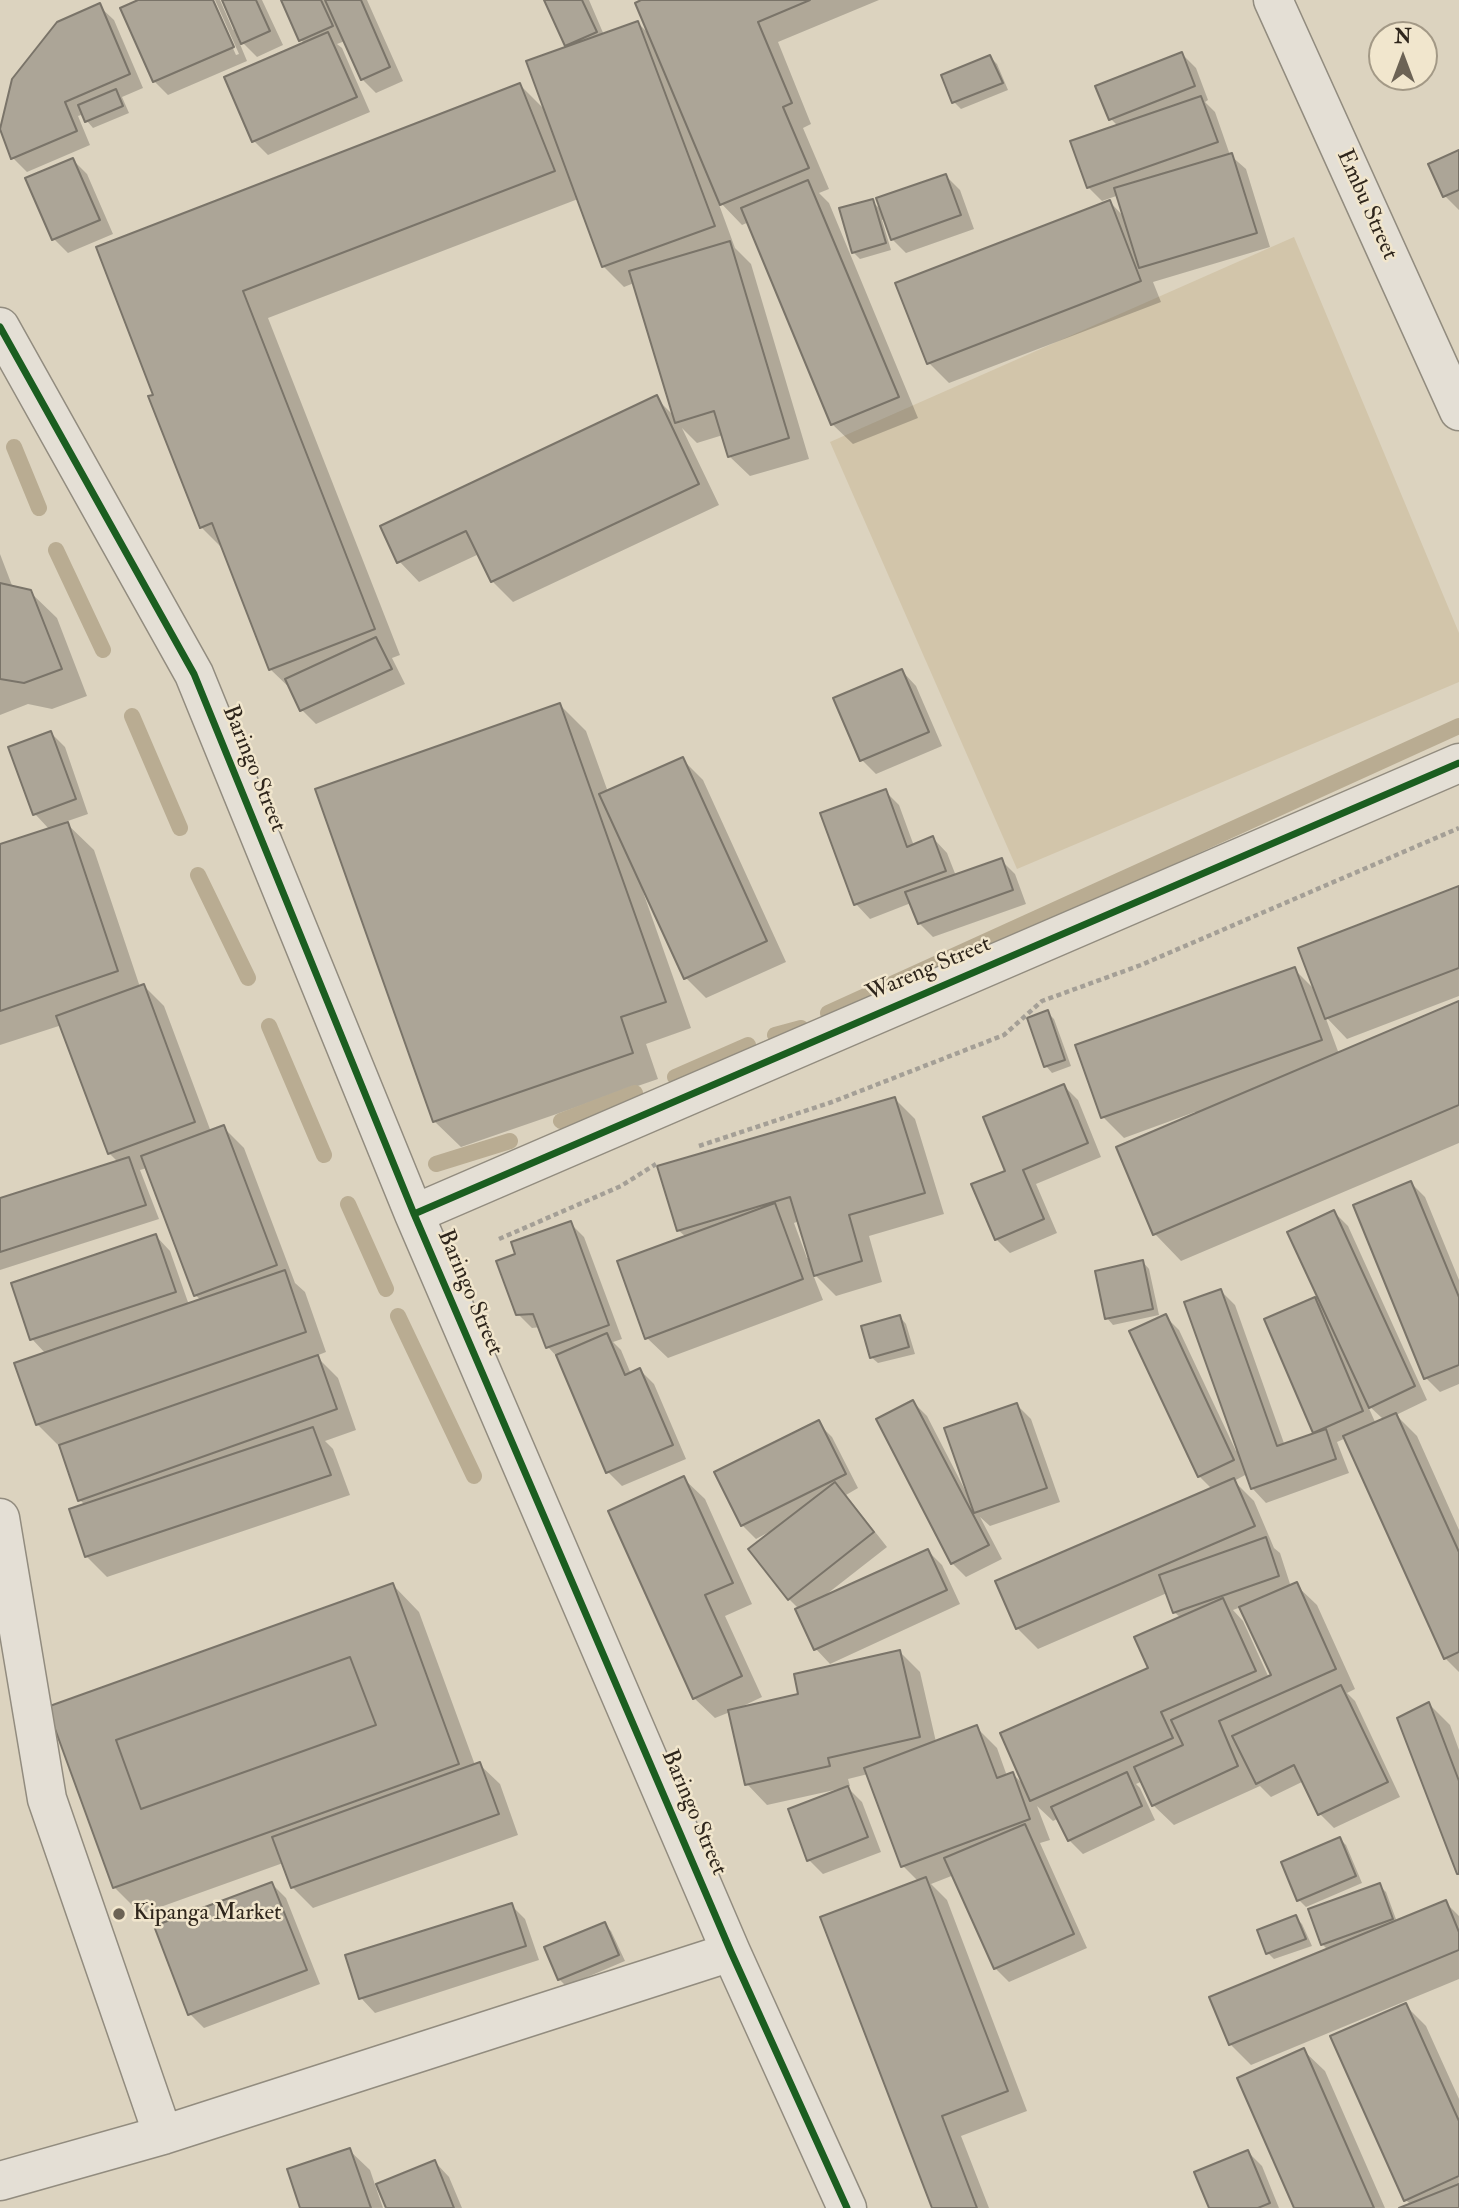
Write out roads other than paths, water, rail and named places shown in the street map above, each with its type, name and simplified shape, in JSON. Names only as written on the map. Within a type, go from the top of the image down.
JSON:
[{"type":"street","name":"Embu Street","points":[[1273,0],[1457,403]]},
{"type":"street","name":"Baringo Street","points":[[0,327],[194,674],[414,1214],[731,1952],[847,2208]]},
{"type":"street","name":"Wareng Street","points":[[414,1214],[1459,763]]},
{"type":"street","points":[[0,1518],[47,1800],[163,2135]]},
{"type":"street","points":[[0,2181],[163,2135],[731,1952]]},
{"type":"waterway","points":[[14,447],[39,508]]},
{"type":"waterway","points":[[56,550],[103,650]]},
{"type":"waterway","points":[[132,716],[180,828]]},
{"type":"waterway","points":[[828,1013],[1459,726]]},
{"type":"waterway","points":[[198,875],[248,978]]},
{"type":"waterway","points":[[269,1026],[324,1155]]},
{"type":"waterway","points":[[775,1035],[801,1028]]},
{"type":"waterway","points":[[675,1077],[748,1045]]},
{"type":"waterway","points":[[561,1121],[635,1093]]},
{"type":"waterway","points":[[436,1164],[510,1141]]},
{"type":"waterway","points":[[348,1204],[386,1289]]},
{"type":"waterway","points":[[398,1316],[474,1476]]},
{"type":"place","name":"Kipanga Market","points":[[119,1914]]}]
